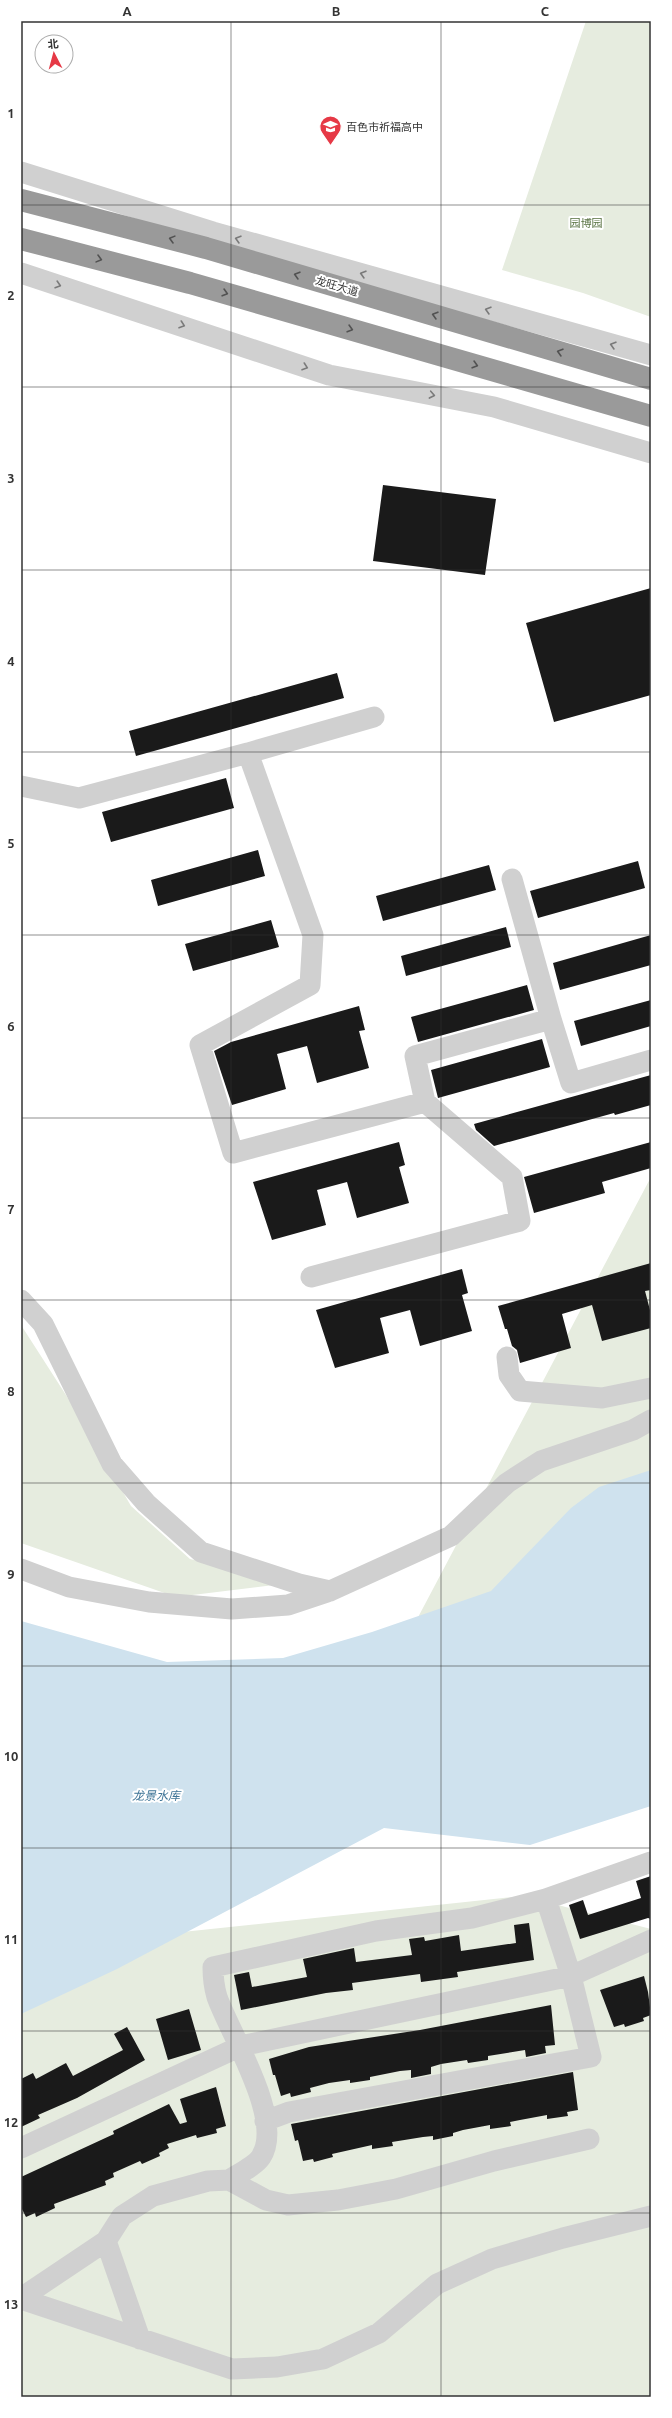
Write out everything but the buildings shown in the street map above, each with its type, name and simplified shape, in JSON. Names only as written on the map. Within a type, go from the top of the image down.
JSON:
[{"type":"highway","name":"龙旺大道","points":[[21,200],[206,248],[651,378]]},
{"type":"highway","points":[[21,239],[190,283],[651,416]]},
{"type":"street","points":[[21,172],[213,232],[651,355]]},
{"type":"street","points":[[21,273],[329,375],[494,407],[651,453]]},
{"type":"street","points":[[21,786],[79,798],[248,753],[374,717]]},
{"type":"street","points":[[248,753],[313,935],[310,985],[200,1045],[233,1154],[425,1102]]},
{"type":"street","points":[[512,879],[550,1019],[571,1083],[651,1060]]},
{"type":"street","points":[[311,1277],[520,1221],[512,1177],[425,1102],[415,1056],[550,1019]]},
{"type":"street","points":[[21,1300],[43,1324],[112,1464],[146,1503],[201,1552],[299,1584],[330,1591]]},
{"type":"street","points":[[507,1357],[509,1375],[520,1391],[602,1398],[651,1388]]},
{"type":"street","points":[[21,1569],[76,1589],[149,1602],[232,1609],[288,1605],[330,1591],[452,1536],[507,1483],[541,1461],[633,1430],[651,1420]]},
{"type":"street","points":[[229,2180],[260,2159],[267,2147],[265,2121],[260,2096],[241,2046],[217,1997],[213,1967],[376,1931],[472,1918],[546,1899],[651,1862]]},
{"type":"street","points":[[265,2121],[289,2112],[591,2057],[571,1976],[546,1899]]},
{"type":"street","points":[[21,2148],[241,2046],[571,1976],[651,1940]]},
{"type":"street","points":[[21,2298],[106,2241],[122,2216],[153,2196],[208,2181],[229,2180],[266,2200],[288,2205],[338,2200],[396,2189],[494,2161],[589,2139]]},
{"type":"street","points":[[21,2298],[232,2369],[277,2368],[323,2359],[379,2333],[437,2284],[492,2259],[564,2238],[651,2216]]},
{"type":"street","points":[[106,2241],[140,2339]]},
{"type":"green space","name":"园博园","points":[[586,21],[651,21],[651,317],[583,293],[502,270]]},
{"type":"green space","points":[[651,1177],[651,1674],[406,1640]]},
{"type":"green space","points":[[21,1325],[73,1406],[131,1506],[190,1559],[290,1583],[176,1597],[21,1543]]},
{"type":"green space","points":[[523,1896],[651,1929],[651,2397],[21,2397],[21,1949]]},
{"type":"water","name":"龙景水库","points":[[651,1470],[651,1806],[530,1845],[384,1828],[117,1969],[21,2014],[21,1621],[167,1662],[283,1658],[372,1632],[491,1591],[571,1508],[599,1487]]},
{"type":"place","name":"百色市祈福高中","points":[[330,146]]}]
